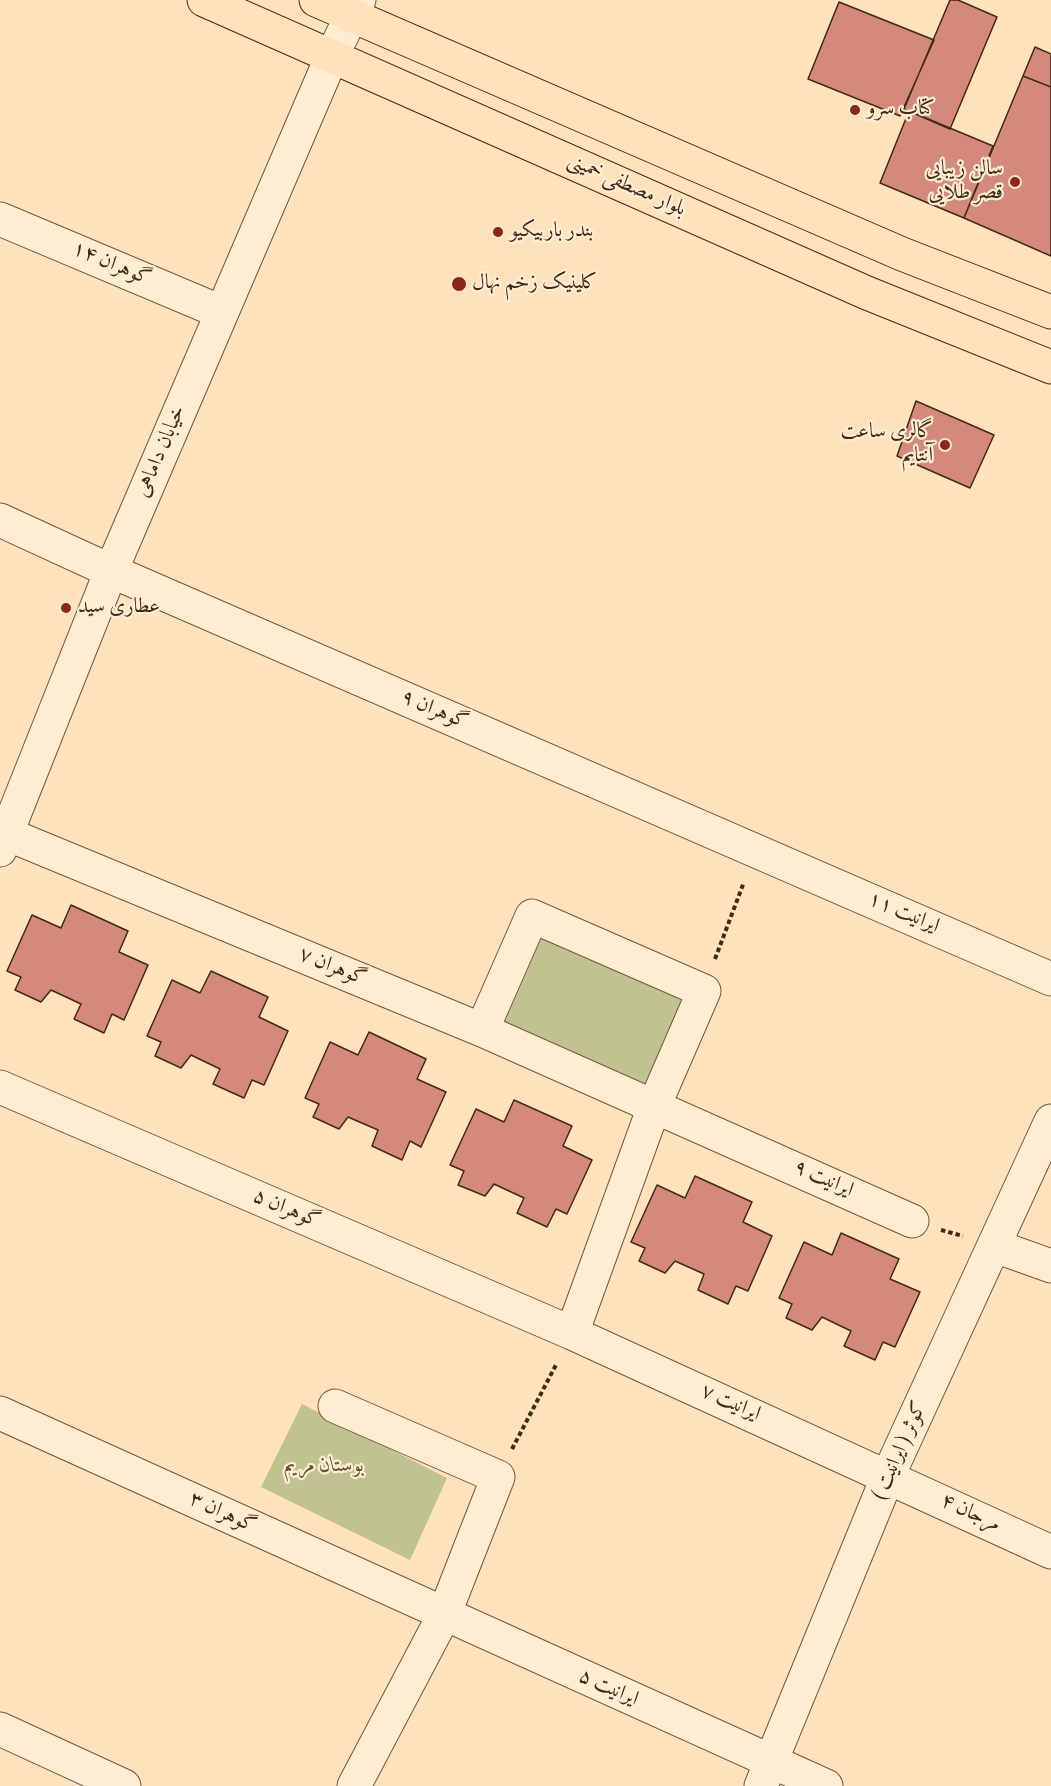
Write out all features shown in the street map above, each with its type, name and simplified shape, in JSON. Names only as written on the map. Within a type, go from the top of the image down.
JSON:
[{"type":"main road","name":"بلوار مصطفی خمینی","points":[[204,0],[867,293],[1051,367]]},
{"type":"main road","points":[[316,0],[355,8],[902,254],[1051,312]]},
{"type":"street","name":"خیابان داماهی","points":[[4,842],[111,571],[221,312],[355,8]]},
{"type":"street","name":"گوهران ۱۴","points":[[0,219],[221,312]]},
{"type":"street","name":"گوهران ۹","points":[[0,520],[111,571],[756,850]]},
{"type":"street","name":"گوهران ۷","points":[[4,842],[483,1030],[655,1104]]},
{"type":"street","name":"ایرانیت ۱۱","points":[[756,850],[1051,979]]},
{"type":"street","points":[[483,1030],[532,916],[704,991],[655,1104],[572,1333]]},
{"type":"street","name":"گوهران ۵","points":[[0,1087],[572,1333]]},
{"type":"street","name":"ایرانیت ۹","points":[[655,1104],[912,1221]]},
{"type":"street","name":"کوثر ( ایرانیت )","points":[[767,1774],[888,1476],[1051,1120]]},
{"type":"street","points":[[995,1246],[1051,1266]]},
{"type":"street","name":"ایرانیت ۷","points":[[572,1333],[888,1476]]},
{"type":"street","points":[[335,1406],[498,1477],[444,1615],[354,1786]]},
{"type":"street","name":"گوهران ۳","points":[[0,1413],[444,1615]]},
{"type":"street","name":"مرجان ۴","points":[[888,1476],[1051,1552]]},
{"type":"street","name":"ایرانیت ۵","points":[[444,1615],[767,1774],[826,1786]]},
{"type":"street","points":[[0,1729],[124,1786]]},
{"type":"path","points":[[704,991],[756,850]]},
{"type":"path","points":[[912,1221],[995,1246]]},
{"type":"path","points":[[498,1477],[572,1333]]},
{"type":"green space","points":[[538,932],[687,997],[648,1088],[499,1023]]},
{"type":"green space","name":"بوستان مریم","points":[[302,1404],[447,1478],[410,1560],[261,1487]]},
{"type":"building","points":[[950,0],[958,0],[997,17],[950,129],[904,109]]},
{"type":"building","points":[[839,2],[934,40],[900,116],[808,79]]},
{"type":"building","points":[[1035,47],[1051,54],[1051,87],[1023,76]]},
{"type":"building","name":"سالن زیبایی قصر طلایی","points":[[1023,76],[1051,87],[1051,256],[964,218]]},
{"type":"building","points":[[909,111],[993,146],[964,218],[880,183]]},
{"type":"building","name":"گالری ساعت آنتایم","points":[[916,401],[994,435],[970,488],[897,456]]},
{"type":"building","points":[[71,905],[128,931],[119,952],[148,965],[124,1020],[112,1014],[104,1033],[74,1019],[81,1004],[51,990],[41,1002],[15,990],[21,977],[7,971],[32,915],[61,928]]},
{"type":"building","points":[[211,971],[268,997],[259,1017],[288,1031],[264,1085],[252,1080],[244,1098],[213,1084],[220,1069],[191,1055],[181,1068],[155,1056],[161,1042],[147,1036],[172,980],[200,993]]},
{"type":"building","points":[[369,1032],[426,1059],[417,1079],[446,1092],[421,1147],[410,1141],[402,1160],[372,1146],[378,1130],[348,1117],[339,1129],[313,1117],[319,1104],[305,1098],[330,1042],[358,1055]]},
{"type":"building","points":[[514,1100],[572,1126],[563,1146],[592,1160],[567,1214],[556,1209],[547,1227],[517,1213],[524,1198],[494,1184],[485,1196],[458,1185],[464,1171],[450,1165],[476,1109],[504,1122]]},
{"type":"building","points":[[695,1176],[752,1202],[743,1222],[772,1236],[748,1291],[736,1286],[728,1304],[698,1290],[704,1274],[675,1261],[665,1273],[639,1261],[645,1248],[631,1242],[657,1185],[685,1198]]},
{"type":"building","points":[[841,1233],[899,1259],[890,1279],[920,1292],[895,1347],[883,1342],[875,1360],[844,1346],[851,1331],[822,1317],[812,1330],[786,1318],[792,1304],[779,1298],[804,1242],[832,1255]]},
{"type":"place","name":"کتاب سرو","points":[[855,110]]},
{"type":"place","name":"سالن زیبایی قصر طلایی","points":[[1015,182]]},
{"type":"place","name":"بندر باربیکیو","points":[[498,232]]},
{"type":"place","name":"کلینیک زخم نهال","points":[[459,284]]},
{"type":"place","name":"گالری ساعت آنتایم","points":[[945,445]]},
{"type":"place","name":"عطاری سید","points":[[66,608]]}]
